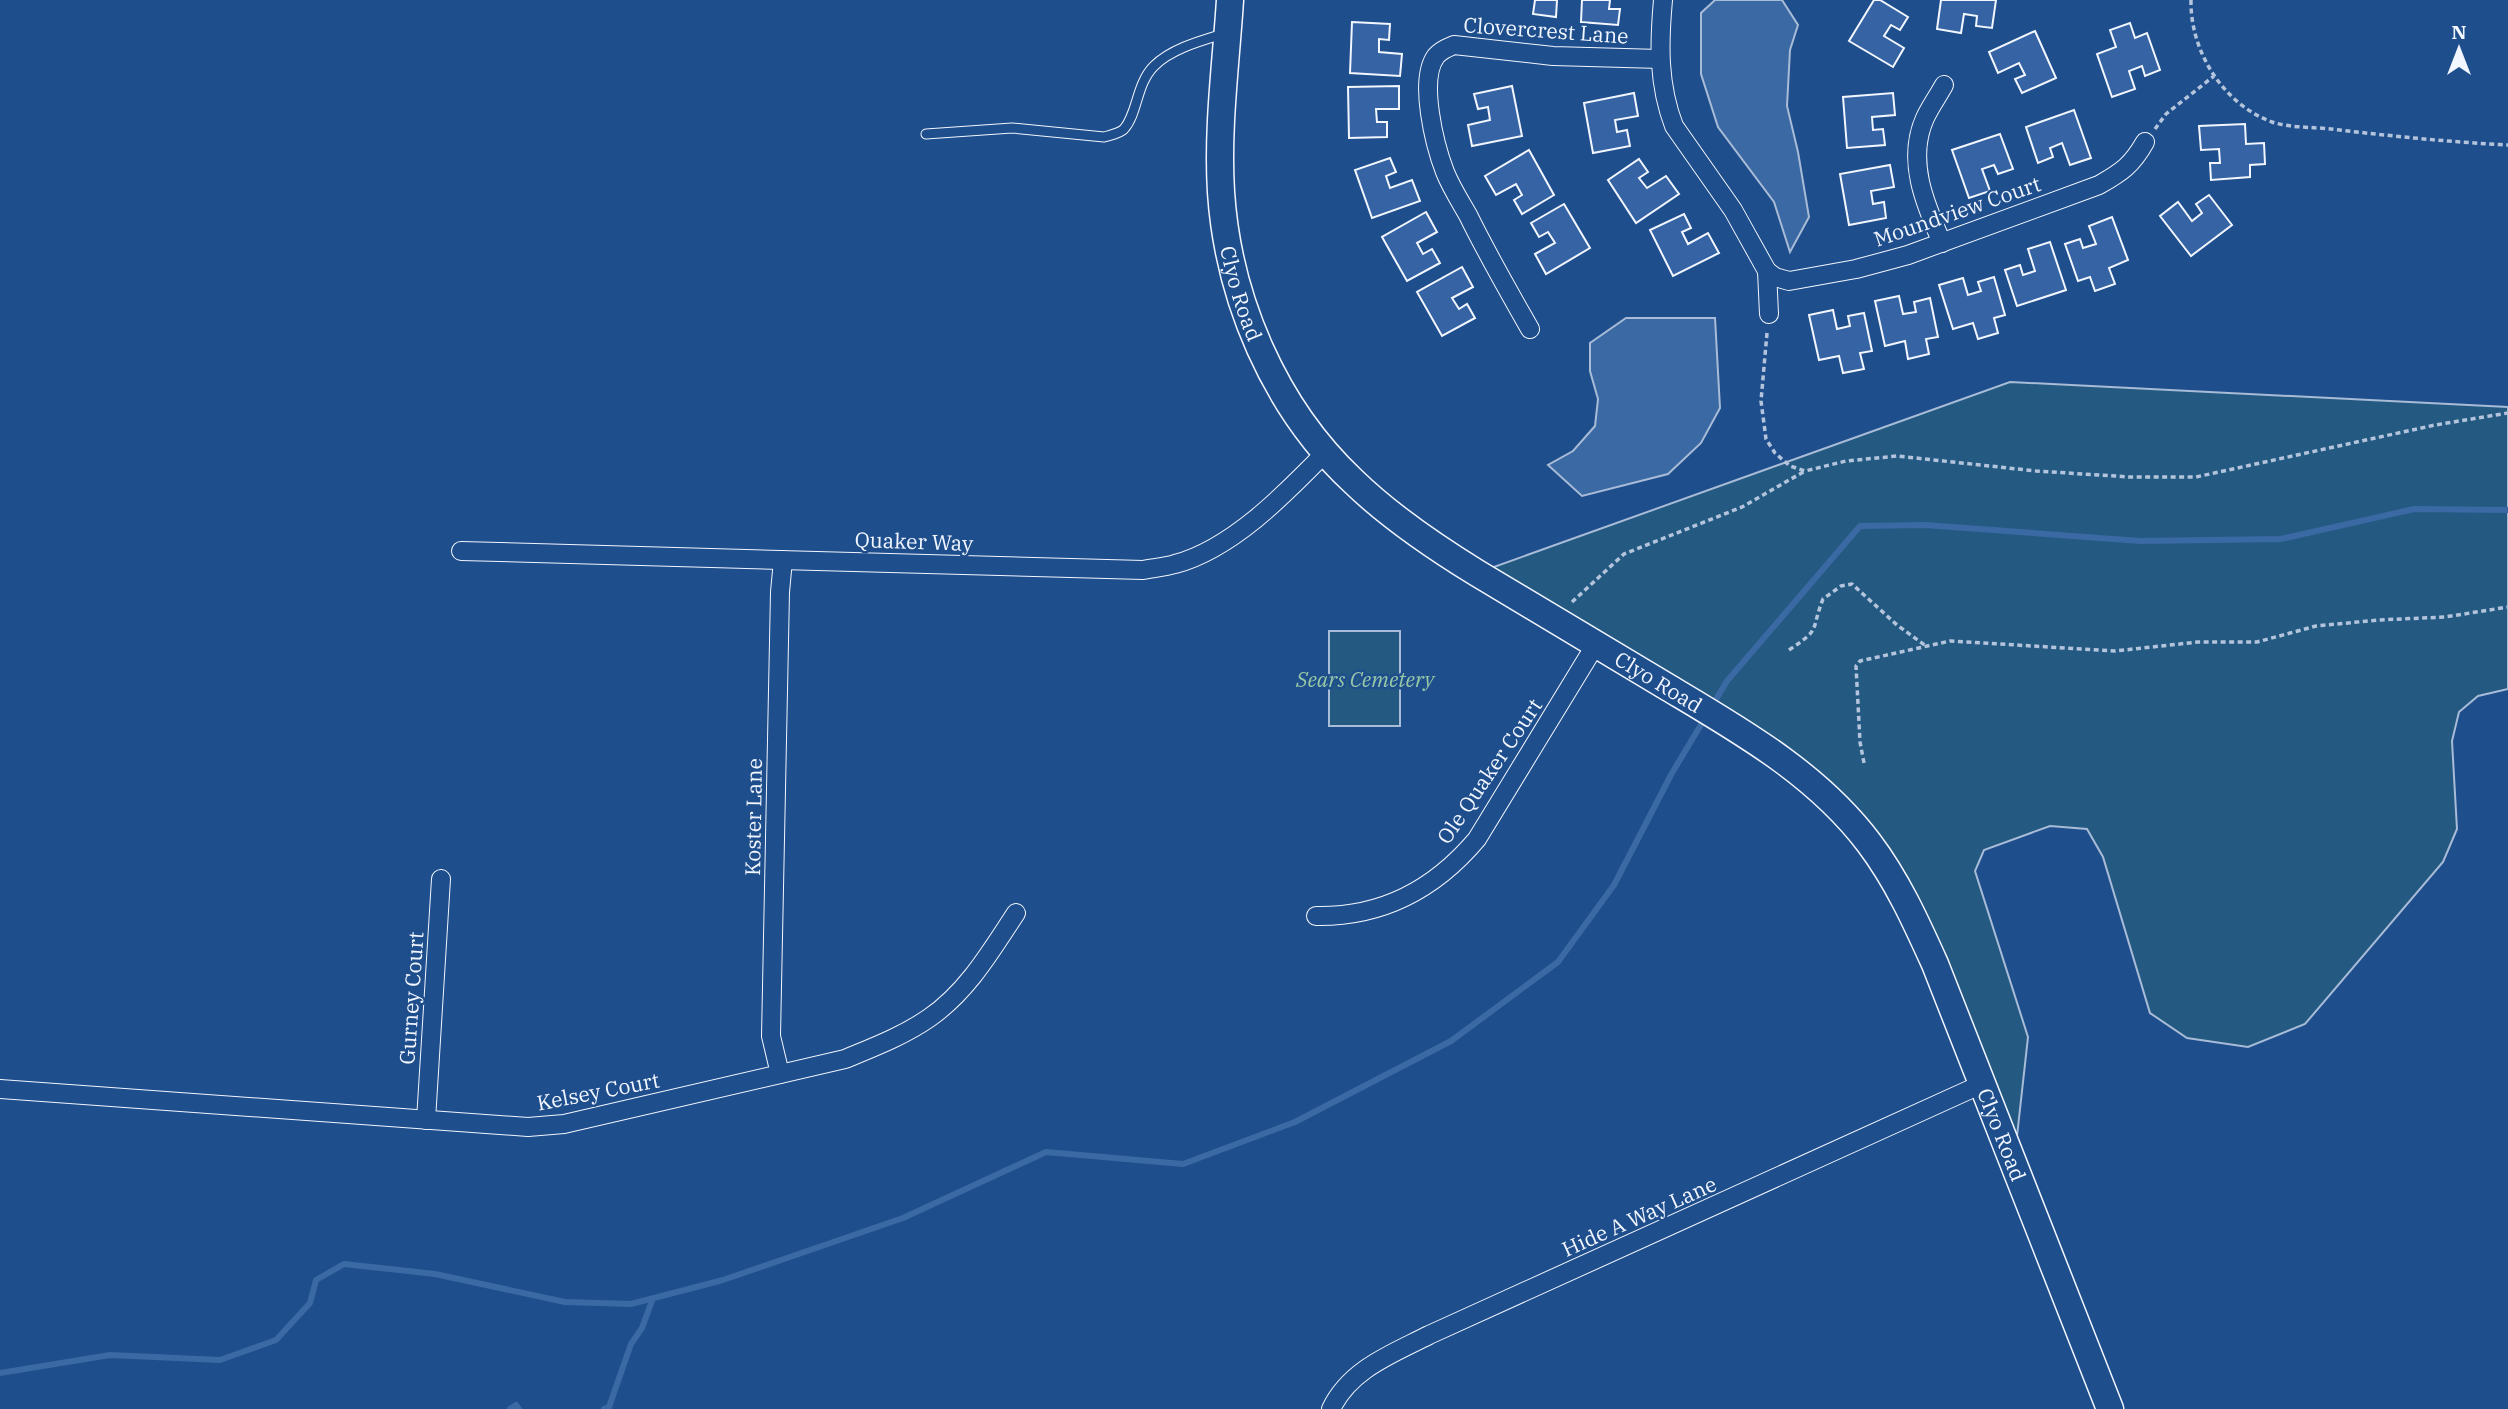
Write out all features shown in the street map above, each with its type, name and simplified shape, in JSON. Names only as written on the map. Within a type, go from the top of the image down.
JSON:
[{"type":"street","name":"Clyo Road","points":[[1230,0],[1221,148],[1225,232],[1235,280],[1258,343],[1278,384],[1326,452],[1362,489],[1433,545],[1751,737],[1800,772],[1833,802],[1868,842],[1891,874],[1935,964],[2110,1409]]},
{"type":"street","points":[[1663,0],[1660,59],[1662,85],[1674,126],[1733,209],[1766,271],[1769,314]]},
{"type":"street","name":"Clovercrest Lane","points":[[1530,329],[1446,173],[1436,145],[1429,107],[1432,64],[1445,48],[1454,45],[1553,56],[1660,59]]},
{"type":"street","points":[[1942,243],[1919,180],[1916,160],[1924,118],[1944,85]]},
{"type":"street","name":"Moundview Court","points":[[1766,271],[1788,281],[1856,269],[1908,256],[2099,185],[2124,171],[2145,142]]},
{"type":"street","name":"Quaker Way","points":[[461,551],[1143,570],[1175,564],[1216,546],[1240,530],[1294,484],[1326,452]]},
{"type":"street","name":"Koster Lane","points":[[780,1074],[771,1036],[783,560]]},
{"type":"street","name":"Ole Quaker Court","points":[[1316,916],[1343,916],[1389,905],[1435,879],[1460,859],[1477,839],[1596,644]]},
{"type":"street","name":"Gurney Court","points":[[426,1120],[441,879]]},
{"type":"street","name":"Kelsey Court","points":[[0,1088],[528,1127],[564,1124],[845,1059],[889,1041],[930,1018],[956,995],[977,971],[1016,913]]},
{"type":"street","name":"Hide A Way Lane","points":[[1331,1409],[1352,1379],[1369,1366],[1429,1335],[1982,1084]]},
{"type":"lane","points":[[926,134],[1012,128],[1104,137],[1118,133],[1128,122],[1143,81],[1155,65],[1196,43],[1228,33]]},
{"type":"path","points":[[2191,0],[2191,17],[2198,44],[2214,76],[2245,108],[2274,122],[2432,141],[2508,145]]},
{"type":"path","points":[[2145,142],[2166,114],[2214,76]]},
{"type":"path","points":[[1769,314],[1761,401],[1766,439],[1775,453],[1790,467],[1805,471]]},
{"type":"path","points":[[1554,619],[1624,554],[1742,507],[1805,471],[1846,461],[1897,456],[2036,471],[2130,477],[2196,477],[2435,425],[2508,414]]},
{"type":"path","points":[[1789,650],[1811,636],[1816,629],[1818,611],[1823,599],[1841,586],[1852,584],[1897,625],[1926,646]]},
{"type":"path","points":[[1864,763],[1856,666],[1860,661],[1950,641],[2115,651],[2199,642],[2257,642],[2316,626],[2445,617],[2508,607]]},
{"type":"green space","points":[[2010,382],[2508,407],[2508,689],[2478,696],[2459,712],[2452,741],[2457,829],[2443,862],[2305,1024],[2248,1047],[2187,1038],[2150,1013],[2103,857],[2087,829],[2050,826],[1984,850],[1975,871],[2028,1037],[2014,1163],[1935,964],[1833,802],[1477,573]]},
{"type":"green space","name":"Sears Cemetery","points":[[1329,631],[1400,631],[1400,726],[1329,726]]},
{"type":"shaded area","points":[[1715,0],[1782,0],[1798,25],[1790,50],[1787,106],[1809,217],[1790,252],[1774,202],[1718,127],[1701,74],[1701,13]]},
{"type":"shaded area","points":[[1626,318],[1715,318],[1720,408],[1701,443],[1668,474],[1582,496],[1548,465],[1573,451],[1595,426],[1598,399],[1590,371],[1590,343]]},
{"type":"building","points":[[1535,0],[1557,0],[1556,17],[1533,14]]},
{"type":"building","points":[[1582,0],[1610,0],[1609,9],[1620,9],[1618,25],[1581,22]]},
{"type":"building","points":[[1874,0],[1880,0],[1908,17],[1900,30],[1891,25],[1884,36],[1904,48],[1893,67],[1849,41]]},
{"type":"building","points":[[1941,0],[1996,0],[1992,28],[1976,26],[1977,16],[1964,14],[1961,33],[1937,29]]},
{"type":"building","points":[[1352,22],[1390,24],[1389,40],[1379,39],[1379,52],[1402,54],[1400,76],[1350,73]]},
{"type":"building","points":[[2130,23],[2135,38],[2147,33],[2160,70],[2145,76],[2142,66],[2129,71],[2135,89],[2112,97],[2097,54],[2116,47],[2110,30]]},
{"type":"building","points":[[2035,31],[2056,78],[2022,93],[2015,79],[2025,75],[2019,63],[1998,73],[1989,52]]},
{"type":"building","points":[[1399,86],[1399,109],[1376,109],[1377,122],[1387,122],[1387,137],[1349,138],[1348,87]]},
{"type":"building","points":[[1512,86],[1522,136],[1472,146],[1468,125],[1490,120],[1488,107],[1478,109],[1474,94]]},
{"type":"building","points":[[1634,93],[1638,116],[1615,120],[1617,132],[1627,130],[1630,146],[1593,153],[1584,103]]},
{"type":"building","points":[[1893,93],[1895,115],[1872,117],[1873,130],[1883,129],[1885,145],[1847,148],[1843,97]]},
{"type":"building","points":[[2074,110],[2091,158],[2070,165],[2062,143],[2050,148],[2053,157],[2038,163],[2026,127]]},
{"type":"building","points":[[2245,124],[2246,144],[2264,143],[2265,164],[2250,165],[2250,177],[2211,180],[2210,163],[2220,163],[2219,149],[2201,150],[2199,126]]},
{"type":"building","points":[[2000,134],[2013,169],[1998,174],[1994,165],[1982,169],[1990,191],[1969,198],[1952,150]]},
{"type":"building","points":[[1529,150],[1554,195],[1522,214],[1514,200],[1522,195],[1516,184],[1496,195],[1485,176]]},
{"type":"building","points":[[1390,158],[1396,172],[1386,176],[1390,188],[1412,180],[1420,201],[1372,218],[1355,170]]},
{"type":"building","points":[[1639,159],[1648,172],[1639,178],[1647,188],[1666,176],[1679,194],[1636,223],[1608,180]]},
{"type":"building","points":[[1890,165],[1894,187],[1871,191],[1873,204],[1884,202],[1886,218],[1849,225],[1840,174]]},
{"type":"building","points":[[2209,195],[2232,225],[2191,256],[2160,216],[2178,202],[2192,221],[2202,213],[2196,204]]},
{"type":"building","points":[[1564,204],[1590,248],[1546,274],[1535,254],[1555,243],[1548,232],[1539,237],[1531,223]]},
{"type":"building","points":[[1426,212],[1437,232],[1417,243],[1423,254],[1432,249],[1440,263],[1407,281],[1382,237]]},
{"type":"building","points":[[1684,214],[1691,228],[1682,232],[1688,244],[1708,233],[1719,253],[1673,276],[1650,230]]},
{"type":"building","points":[[2112,217],[2128,260],[2109,268],[2115,284],[2095,291],[2090,277],[2078,281],[2065,244],[2080,239],[2083,248],[2096,244],[2089,226]]},
{"type":"building","points":[[2050,242],[2066,290],[2017,306],[2005,270],[2020,265],[2023,275],[2035,271],[2028,249]]},
{"type":"building","points":[[1462,267],[1473,287],[1452,298],[1459,309],[1467,304],[1475,318],[1442,336],[1417,292]]},
{"type":"building","points":[[1994,277],[2005,315],[1994,318],[1998,333],[1978,339],[1973,323],[1953,329],[1939,285],[1963,278],[1968,295],[1981,291],[1978,282]]},
{"type":"building","points":[[1899,296],[1903,314],[1916,312],[1914,302],[1930,298],[1938,337],[1926,339],[1929,354],[1908,359],[1905,341],[1885,346],[1875,301]]},
{"type":"building","points":[[1833,310],[1837,329],[1850,326],[1848,316],[1864,313],[1872,351],[1860,353],[1864,369],[1843,373],[1839,356],[1819,360],[1809,315]]},
{"type":"waterway","points":[[1712,706],[1727,681],[1860,526],[1925,525],[2140,541],[2281,539],[2414,509],[2508,510]]},
{"type":"waterway","points":[[0,1373],[110,1355],[220,1360],[276,1340],[310,1303],[316,1280],[344,1264],[435,1274],[565,1302],[631,1304],[723,1280],[903,1218],[1046,1152],[1183,1164],[1295,1122],[1451,1041],[1558,962],[1614,885],[1672,773],[1705,718]]},
{"type":"waterway","points":[[604,1409],[609,1407],[631,1344],[642,1328],[653,1298]]},
{"type":"waterway","points":[[510,1409],[516,1405],[519,1409]]}]
